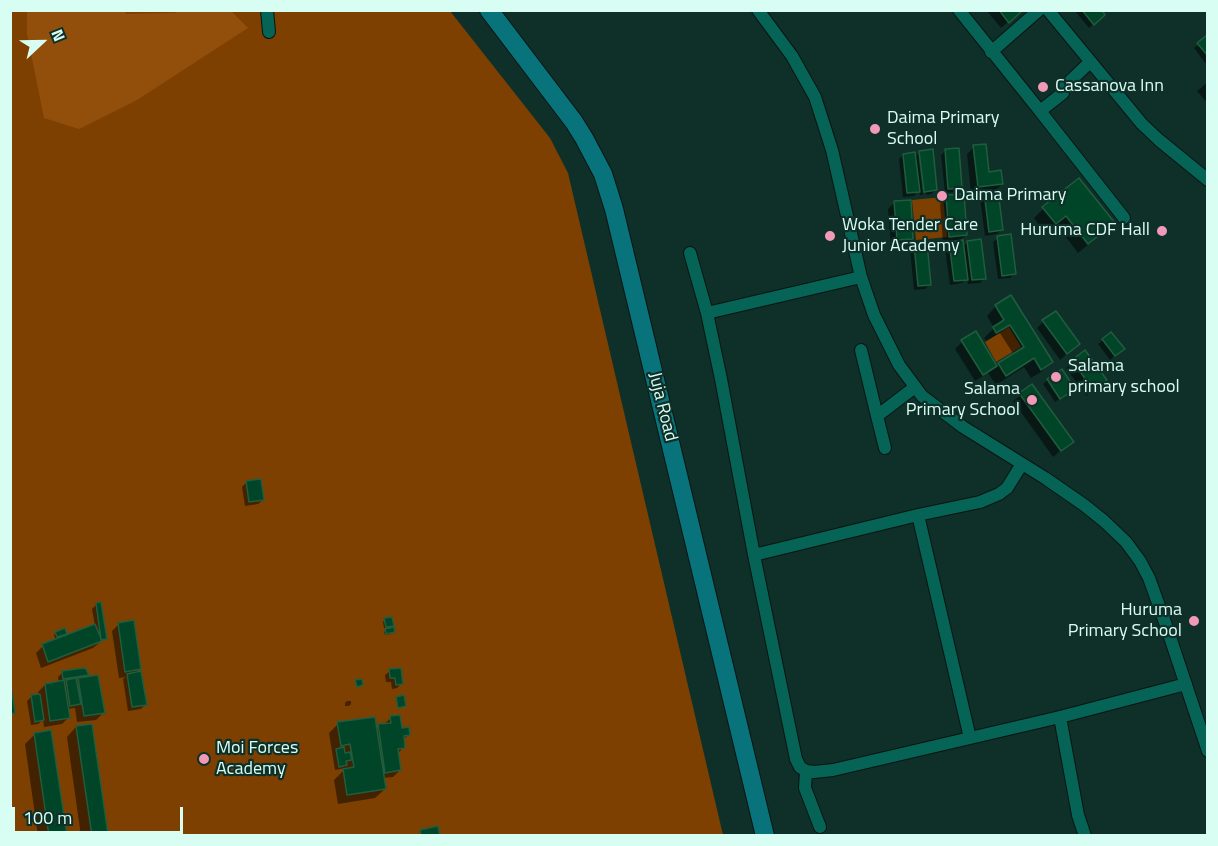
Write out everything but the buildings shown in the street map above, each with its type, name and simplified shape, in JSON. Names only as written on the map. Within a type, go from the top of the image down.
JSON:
[{"type":"main road","name":"Juja Road","points":[[489,10],[574,122],[597,160],[606,181],[678,469],[765,836]]},
{"type":"street","points":[[267,10],[270,32]]},
{"type":"street","points":[[758,10],[792,56],[815,97],[832,150],[861,277],[873,315],[899,365],[922,396],[963,428],[1084,505],[1126,542],[1149,578],[1208,751]]},
{"type":"street","points":[[959,10],[1124,218]]},
{"type":"street","points":[[992,52],[1039,10]]},
{"type":"street","points":[[1048,10],[1142,124],[1208,180]]},
{"type":"street","points":[[1040,111],[1063,93],[1064,87],[1090,62]]},
{"type":"street","points":[[690,253],[707,313],[754,555],[796,759],[800,766],[806,771],[832,770],[1060,717],[1186,684]]},
{"type":"street","points":[[707,313],[861,277]]},
{"type":"street","points":[[861,350],[885,448]]},
{"type":"street","points":[[877,416],[915,387]]},
{"type":"street","points":[[754,555],[980,502],[1007,488],[1022,464]]},
{"type":"street","points":[[918,515],[970,738]]},
{"type":"street","points":[[1060,717],[1078,815],[1085,836]]},
{"type":"street","points":[[806,771],[805,788],[819,827]]},
{"type":"shaded area","points":[[181,10],[231,11],[248,28],[137,100],[79,129],[44,118],[27,34],[27,11],[125,11],[126,14],[175,13]]},
{"type":"shaded area","points":[[10,11],[450,11],[550,138],[568,173],[723,835],[11,835]]},
{"type":"shaded area","points":[[943,197],[947,237],[916,240],[912,200]]},
{"type":"shaded area","points":[[1009,327],[1021,347],[996,362],[985,342]]},
{"type":"place","name":"Cassanova Inn","points":[[1043,87]]},
{"type":"place","name":"Daima Primary School","points":[[875,129]]},
{"type":"place","name":"Daima Primary","points":[[942,196]]},
{"type":"place","name":"Huruma CDF Hall","points":[[1162,231]]},
{"type":"place","name":"Woka Tender Care Junior Academy","points":[[830,236]]},
{"type":"place","name":"Salama primary school","points":[[1056,377]]},
{"type":"place","name":"Salama Primary School","points":[[1032,400]]},
{"type":"place","name":"Huruma Primary School","points":[[1194,621]]},
{"type":"place","name":"Moi Forces Academy","points":[[204,759]]}]
